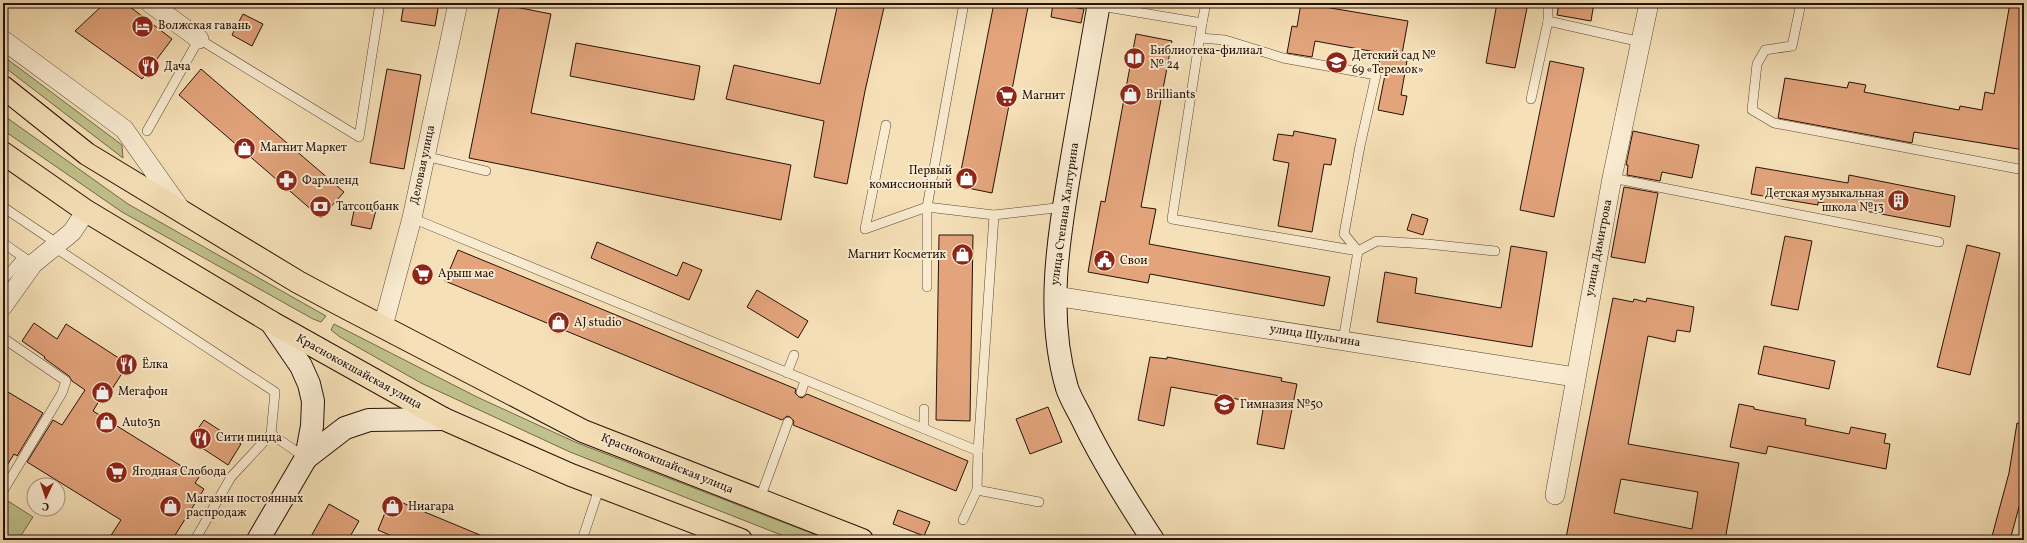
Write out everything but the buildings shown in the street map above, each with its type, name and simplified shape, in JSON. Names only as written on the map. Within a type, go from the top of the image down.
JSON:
[{"type":"main road","name":"Краснококшайская улица","points":[[3,87],[87,154],[298,282],[583,431],[862,540]]},
{"type":"main road","name":"Краснококшайская улица","points":[[3,153],[86,211],[271,322],[444,419],[600,486],[741,540]]},
{"type":"street","points":[[150,3],[198,39]]},
{"type":"street","name":"Деловая улица","points":[[383,326],[412,218],[458,3]]},
{"type":"street","name":"улица Димитрова","points":[[1555,495],[1612,178],[1649,3]]},
{"type":"street","name":"улица Степана Халтурина","points":[[1094,4],[1056,266],[1055,296],[1057,345],[1067,389],[1098,452],[1153,540]]},
{"type":"street","name":"Краснококшайская улица","points":[[3,40],[124,129],[183,212]]},
{"type":"street","points":[[3,306],[28,260],[56,245],[72,232],[86,211]]},
{"type":"street","name":"улица Шульгина","points":[[1055,296],[1575,377]]},
{"type":"street","points":[[258,540],[306,458],[312,426],[313,410],[313,401],[309,384],[301,366],[271,322]]},
{"type":"street","points":[[306,458],[345,428],[369,420],[444,419]]},
{"type":"street","name":"улица Степана Халтурина","points":[[1130,505],[1137,540]]},
{"type":"lane","points":[[147,131],[198,39],[359,137],[380,3]]},
{"type":"lane","points":[[927,287],[927,207],[964,3]]},
{"type":"lane","points":[[1206,3],[1172,219],[1358,251],[1377,241],[1427,244],[1495,251]]},
{"type":"lane","points":[[1531,99],[1548,21],[1548,3]]},
{"type":"lane","points":[[1801,3],[1792,46],[1765,50],[1757,64],[1752,110],[1774,123],[2024,170]]},
{"type":"lane","points":[[1094,4],[1202,23]]},
{"type":"lane","points":[[1548,21],[1641,42]]},
{"type":"lane","points":[[1200,38],[1225,40],[1283,58],[1376,75],[1360,146],[1344,234],[1358,251],[1343,340]]},
{"type":"lane","points":[[886,125],[865,229],[927,207],[994,215],[1064,207]]},
{"type":"lane","points":[[425,156],[486,171]]},
{"type":"lane","points":[[1612,178],[1939,242]]},
{"type":"lane","points":[[3,207],[56,245],[275,392],[271,434],[231,477],[195,540]]},
{"type":"lane","points":[[963,520],[977,490],[978,451],[994,215]]},
{"type":"lane","points":[[412,218],[978,451]]},
{"type":"lane","points":[[3,243],[28,260],[3,280]]},
{"type":"lane","points":[[3,338],[66,381],[62,392],[3,491]]},
{"type":"lane","points":[[786,373],[794,355]]},
{"type":"lane","points":[[801,392],[805,381]]},
{"type":"lane","points":[[924,408],[924,429]]},
{"type":"lane","points":[[760,500],[788,422]]},
{"type":"lane","points":[[271,434],[306,458]]},
{"type":"lane","points":[[582,540],[600,486]]},
{"type":"lane","points":[[977,490],[1039,502]]},
{"type":"green space","points":[[3,56],[122,145],[123,158],[3,66]]},
{"type":"green space","points":[[3,115],[128,204],[326,316],[321,322],[313,319],[122,212],[3,130]]},
{"type":"green space","points":[[334,324],[477,397],[575,442],[829,540],[794,540],[570,452],[421,383],[340,337],[331,330]]},
{"type":"green space","points":[[8,501],[26,513],[26,517],[33,517],[18,540],[3,540],[3,510]]},
{"type":"place","name":"Волжская гавань","points":[[142,26]]},
{"type":"place","name":"Библиотека-филиал № 24","points":[[1134,58]]},
{"type":"place","name":"Детский сад № 69 «Теремок»","points":[[1337,63]]},
{"type":"place","name":"Дача","points":[[148,67]]},
{"type":"place","name":"Brilliants","points":[[1131,95]]},
{"type":"place","name":"Магнит","points":[[1006,96]]},
{"type":"place","name":"Магнит Маркет","points":[[245,148]]},
{"type":"place","name":"Первый комиссионный","points":[[967,178]]},
{"type":"place","name":"Фармленд","points":[[286,181]]},
{"type":"place","name":"Детская музыкальная школа №13","points":[[1899,201]]},
{"type":"place","name":"Татсоцбанк","points":[[320,207]]},
{"type":"place","name":"Магнит Косметик","points":[[962,255]]},
{"type":"place","name":"Свои","points":[[1105,261]]},
{"type":"place","name":"Арыш мае","points":[[422,274]]},
{"type":"place","name":"AJ studio","points":[[558,323]]},
{"type":"place","name":"Ёлка","points":[[126,365]]},
{"type":"place","name":"Мегафон","points":[[102,392]]},
{"type":"place","name":"Гимназия №50","points":[[1224,405]]},
{"type":"place","name":"Auto3n","points":[[107,423]]},
{"type":"place","name":"Сити пицца","points":[[200,438]]},
{"type":"place","name":"Ягодная Слобода","points":[[117,472]]},
{"type":"place","name":"Магазин постоянных распродаж","points":[[171,506]]},
{"type":"place","name":"Ниагара","points":[[393,507]]}]
